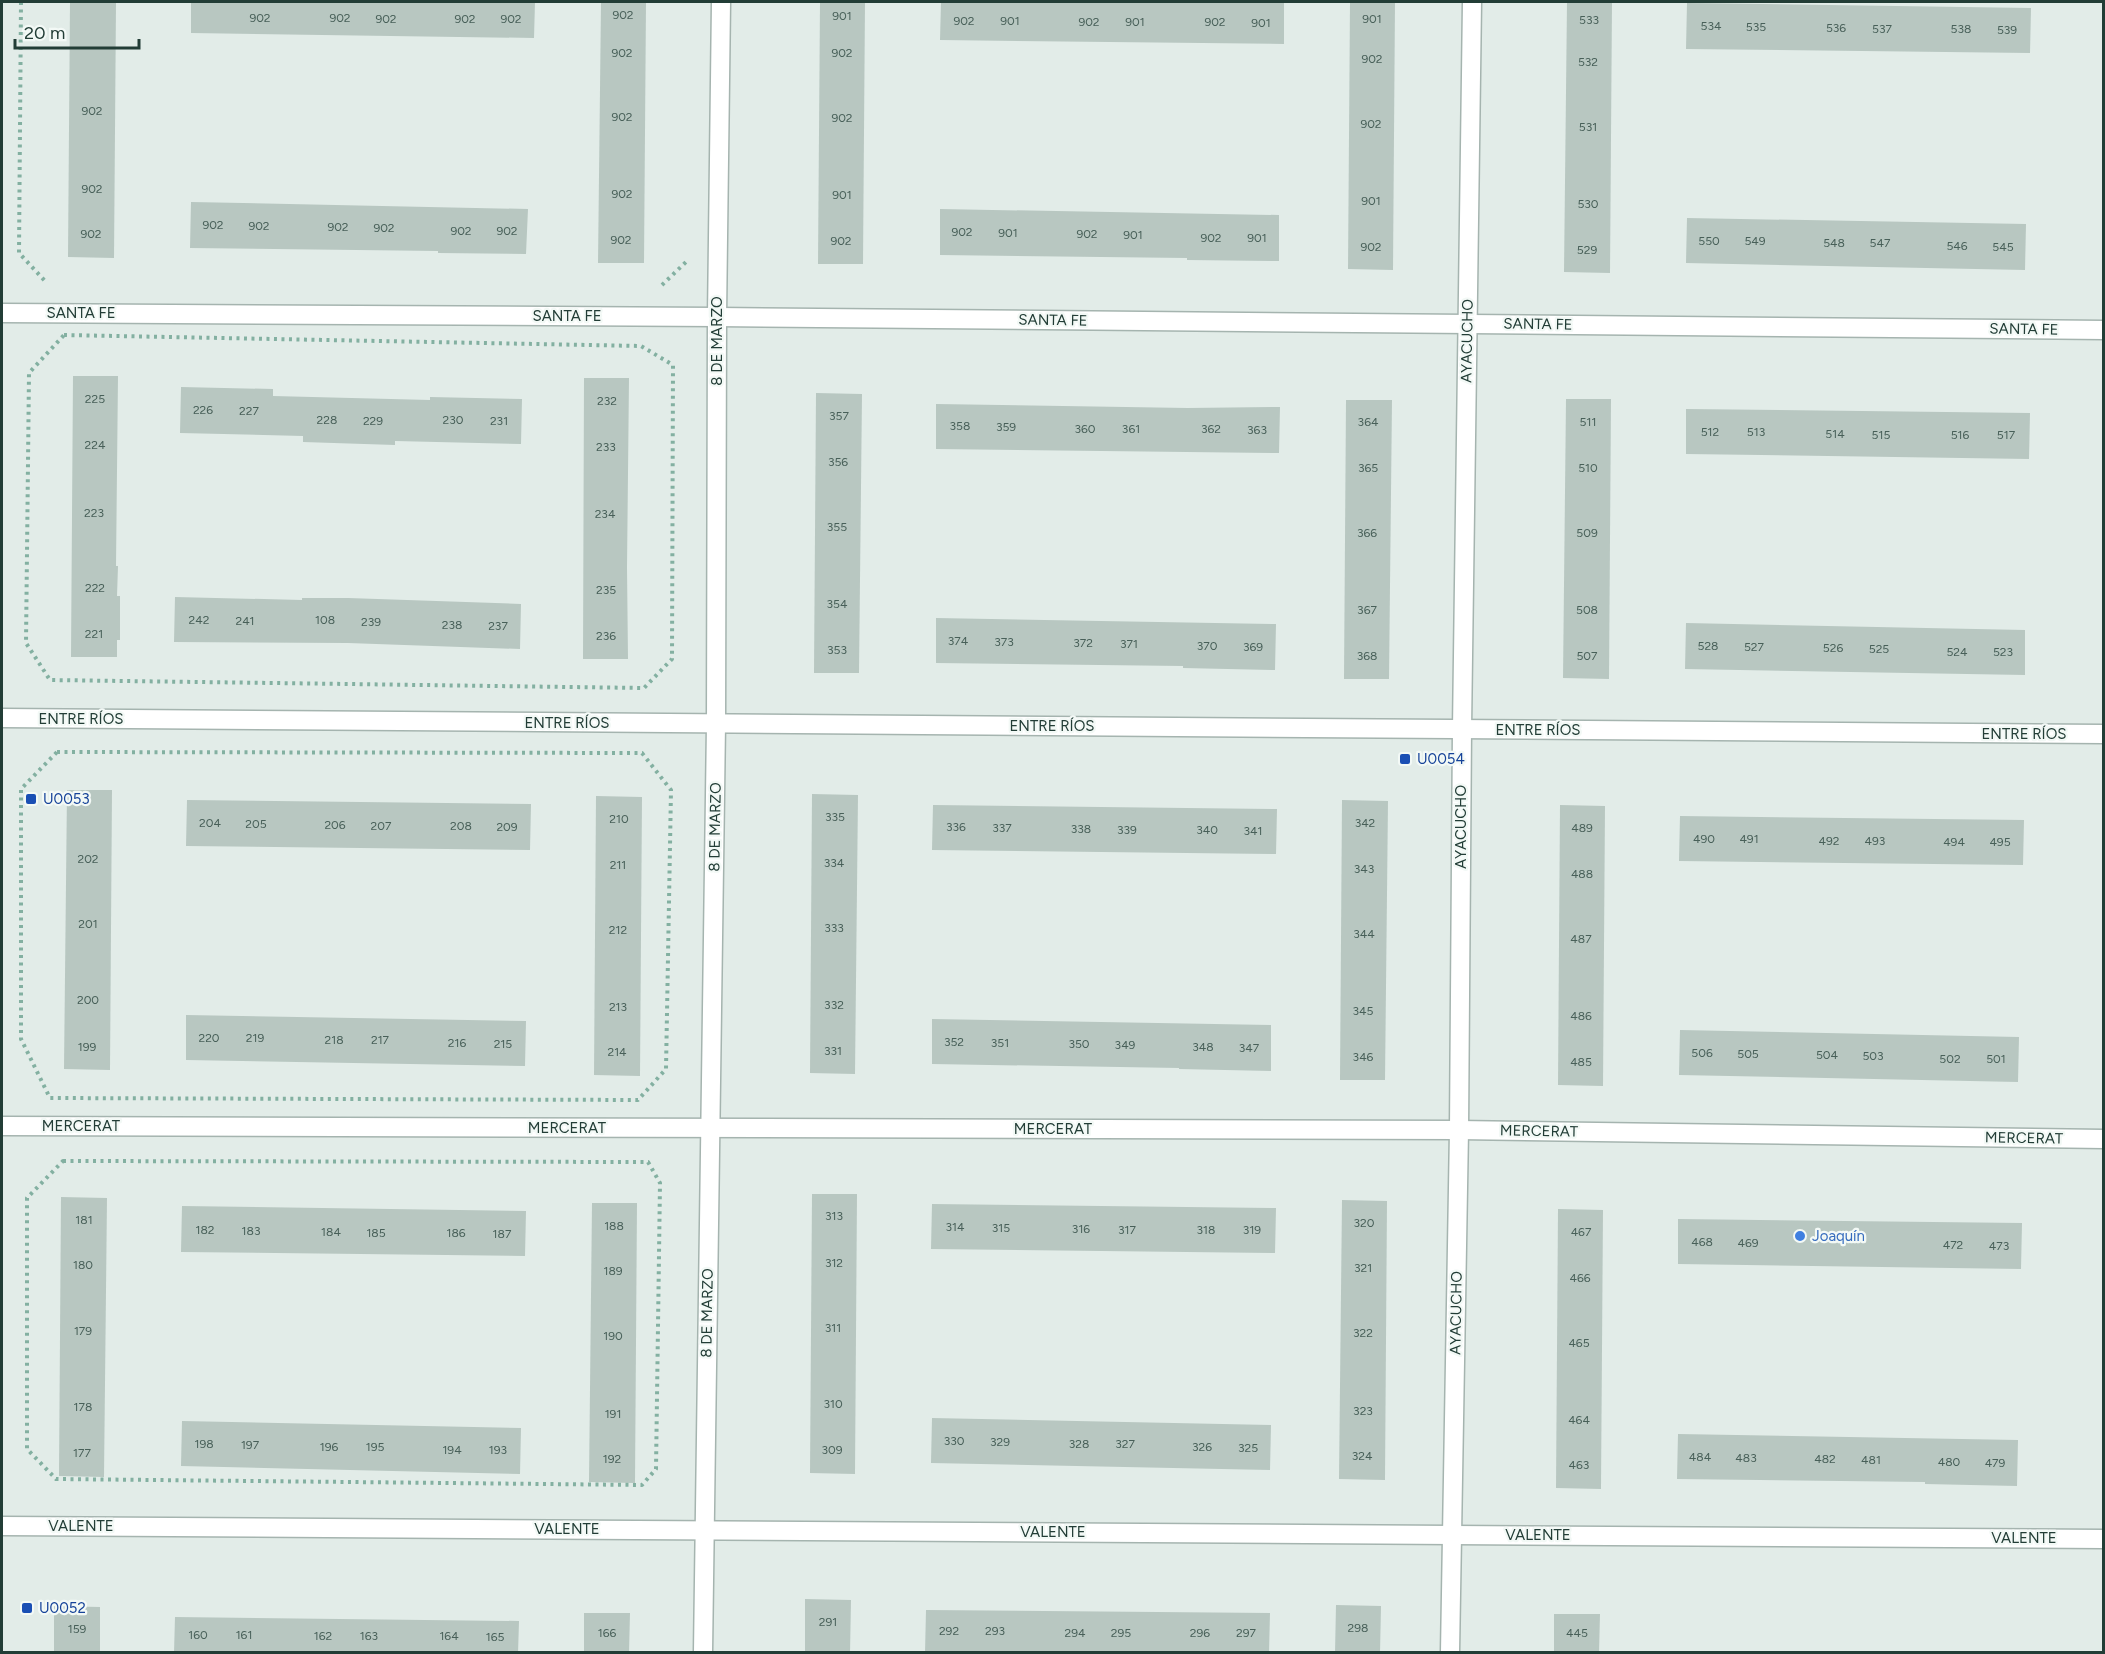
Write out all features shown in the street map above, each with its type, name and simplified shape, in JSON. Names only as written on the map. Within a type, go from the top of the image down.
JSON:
[{"type":"street","name":"8 DE MARZO","points":[[703,1653],[716,724],[717,316],[722,2]]},
{"type":"street","name":"AYACUCHO","points":[[1450,1653],[1459,1130],[1472,2]]},
{"type":"street","name":"SANTA FE","points":[[2,313],[717,316],[2103,330]]},
{"type":"street","name":"ENTRE RÍOS","points":[[2,718],[2103,734]]},
{"type":"street","name":"MERCERAT","points":[[2,1126],[1459,1130],[2103,1139]]},
{"type":"street","name":"VALENTE","points":[[2,1526],[2103,1539]]},
{"type":"path","points":[[21,2],[19,253],[52,288]]},
{"type":"path","points":[[656,291],[691,257]]},
{"type":"path","points":[[64,335],[641,346],[673,365],[672,659],[644,688],[50,680],[26,643],[29,373],[64,335]]},
{"type":"path","points":[[57,752],[642,753],[671,790],[666,1070],[638,1100],[50,1098],[21,1040],[21,789],[57,752]]},
{"type":"path","points":[[63,1161],[648,1162],[660,1183],[656,1469],[642,1485],[56,1479],[27,1449],[27,1198],[63,1161]]},
{"type":"building","points":[[70,2],[116,2],[114,258],[68,257]]},
{"type":"building","points":[[191,2],[535,2],[534,38],[191,33]]},
{"type":"building","points":[[601,2],[646,2],[644,263],[598,263]]},
{"type":"building","points":[[820,2],[865,2],[863,264],[818,264]]},
{"type":"building","points":[[941,2],[1284,2],[1284,44],[940,40]]},
{"type":"building","points":[[1350,2],[1395,2],[1393,270],[1348,269]]},
{"type":"building","points":[[1567,2],[1612,2],[1610,273],[1564,272]]},
{"type":"building","points":[[1687,3],[2031,8],[2030,53],[1686,49]]},
{"type":"building","points":[[191,202],[528,209],[526,254],[190,248]]},
{"type":"building","points":[[940,209],[1279,215],[1279,261],[940,255]]},
{"type":"building","points":[[1687,218],[2026,224],[2025,270],[1686,263]]},
{"type":"building","points":[[73,376],[118,376],[116,566],[118,566],[117,596],[120,596],[120,640],[117,640],[117,657],[71,657]]},
{"type":"building","points":[[584,378],[629,378],[628,659],[583,659]]},
{"type":"building","points":[[181,387],[273,389],[273,396],[430,400],[430,397],[522,399],[521,444],[395,441],[395,445],[303,442],[303,436],[180,433]]},
{"type":"building","points":[[816,393],[862,394],[859,673],[814,673]]},
{"type":"building","points":[[1566,399],[1611,399],[1609,679],[1563,678]]},
{"type":"building","points":[[1346,400],[1392,400],[1389,679],[1344,679]]},
{"type":"building","points":[[936,404],[1188,408],[1280,407],[1279,453],[936,449]]},
{"type":"building","points":[[1686,409],[2030,413],[2029,459],[1686,454]]},
{"type":"building","points":[[175,597],[302,600],[302,598],[348,598],[521,604],[520,649],[348,643],[174,642]]},
{"type":"building","points":[[936,618],[1276,624],[1275,670],[1183,668],[1183,666],[936,663]]},
{"type":"building","points":[[1686,623],[2025,630],[2025,675],[1685,669]]},
{"type":"building","points":[[67,790],[112,790],[110,1070],[64,1069]]},
{"type":"building","points":[[812,794],[858,795],[855,1074],[810,1073]]},
{"type":"building","points":[[596,796],[642,797],[640,1076],[594,1075]]},
{"type":"building","points":[[187,800],[531,804],[530,850],[186,846]]},
{"type":"building","points":[[1342,800],[1388,801],[1385,1080],[1340,1080]]},
{"type":"building","points":[[933,805],[1277,809],[1276,854],[932,850]]},
{"type":"building","points":[[1560,805],[1605,806],[1603,1086],[1558,1085]]},
{"type":"building","points":[[1680,816],[2024,820],[2023,865],[1679,861]]},
{"type":"building","points":[[186,1015],[526,1021],[525,1066],[186,1060]]},
{"type":"building","points":[[932,1019],[1271,1025],[1271,1071],[932,1064]]},
{"type":"building","points":[[1680,1030],[2019,1037],[2018,1082],[1679,1075]]},
{"type":"building","points":[[812,1194],[857,1194],[855,1474],[810,1473]]},
{"type":"building","points":[[61,1197],[107,1198],[104,1477],[59,1476]]},
{"type":"building","points":[[1342,1200],[1387,1201],[1385,1480],[1339,1479]]},
{"type":"building","points":[[592,1203],[637,1203],[635,1483],[589,1482]]},
{"type":"building","points":[[932,1204],[1276,1208],[1275,1253],[931,1249]]},
{"type":"building","points":[[182,1206],[526,1211],[525,1256],[181,1252]]},
{"type":"building","points":[[1558,1209],[1603,1210],[1601,1489],[1556,1488]]},
{"type":"building","points":[[1678,1219],[2022,1223],[2021,1269],[1678,1264]]},
{"type":"building","points":[[932,1418],[1271,1425],[1270,1470],[931,1463]]},
{"type":"building","points":[[182,1421],[521,1428],[520,1474],[181,1466]]},
{"type":"building","points":[[1678,1434],[2018,1440],[2017,1486],[1925,1484],[1925,1482],[1677,1479]]},
{"type":"building","points":[[805,1599],[851,1600],[850,1653],[805,1653]]},
{"type":"building","points":[[1336,1605],[1381,1606],[1380,1653],[1335,1653]]},
{"type":"building","points":[[54,1606],[100,1607],[100,1653],[54,1653]]},
{"type":"building","points":[[926,1610],[1270,1613],[1269,1653],[925,1653]]},
{"type":"building","points":[[584,1613],[630,1613],[629,1653],[584,1653]]},
{"type":"building","points":[[1554,1614],[1600,1614],[1599,1653],[1554,1653]]},
{"type":"building","points":[[175,1617],[519,1621],[518,1653],[174,1653]]},
{"type":"place","name":"U0054","points":[[1405,759]]},
{"type":"place","name":"U0053","points":[[31,799]]},
{"type":"place","name":"Joaquín","points":[[1800,1236]]},
{"type":"place","name":"U0052","points":[[27,1608]]}]
